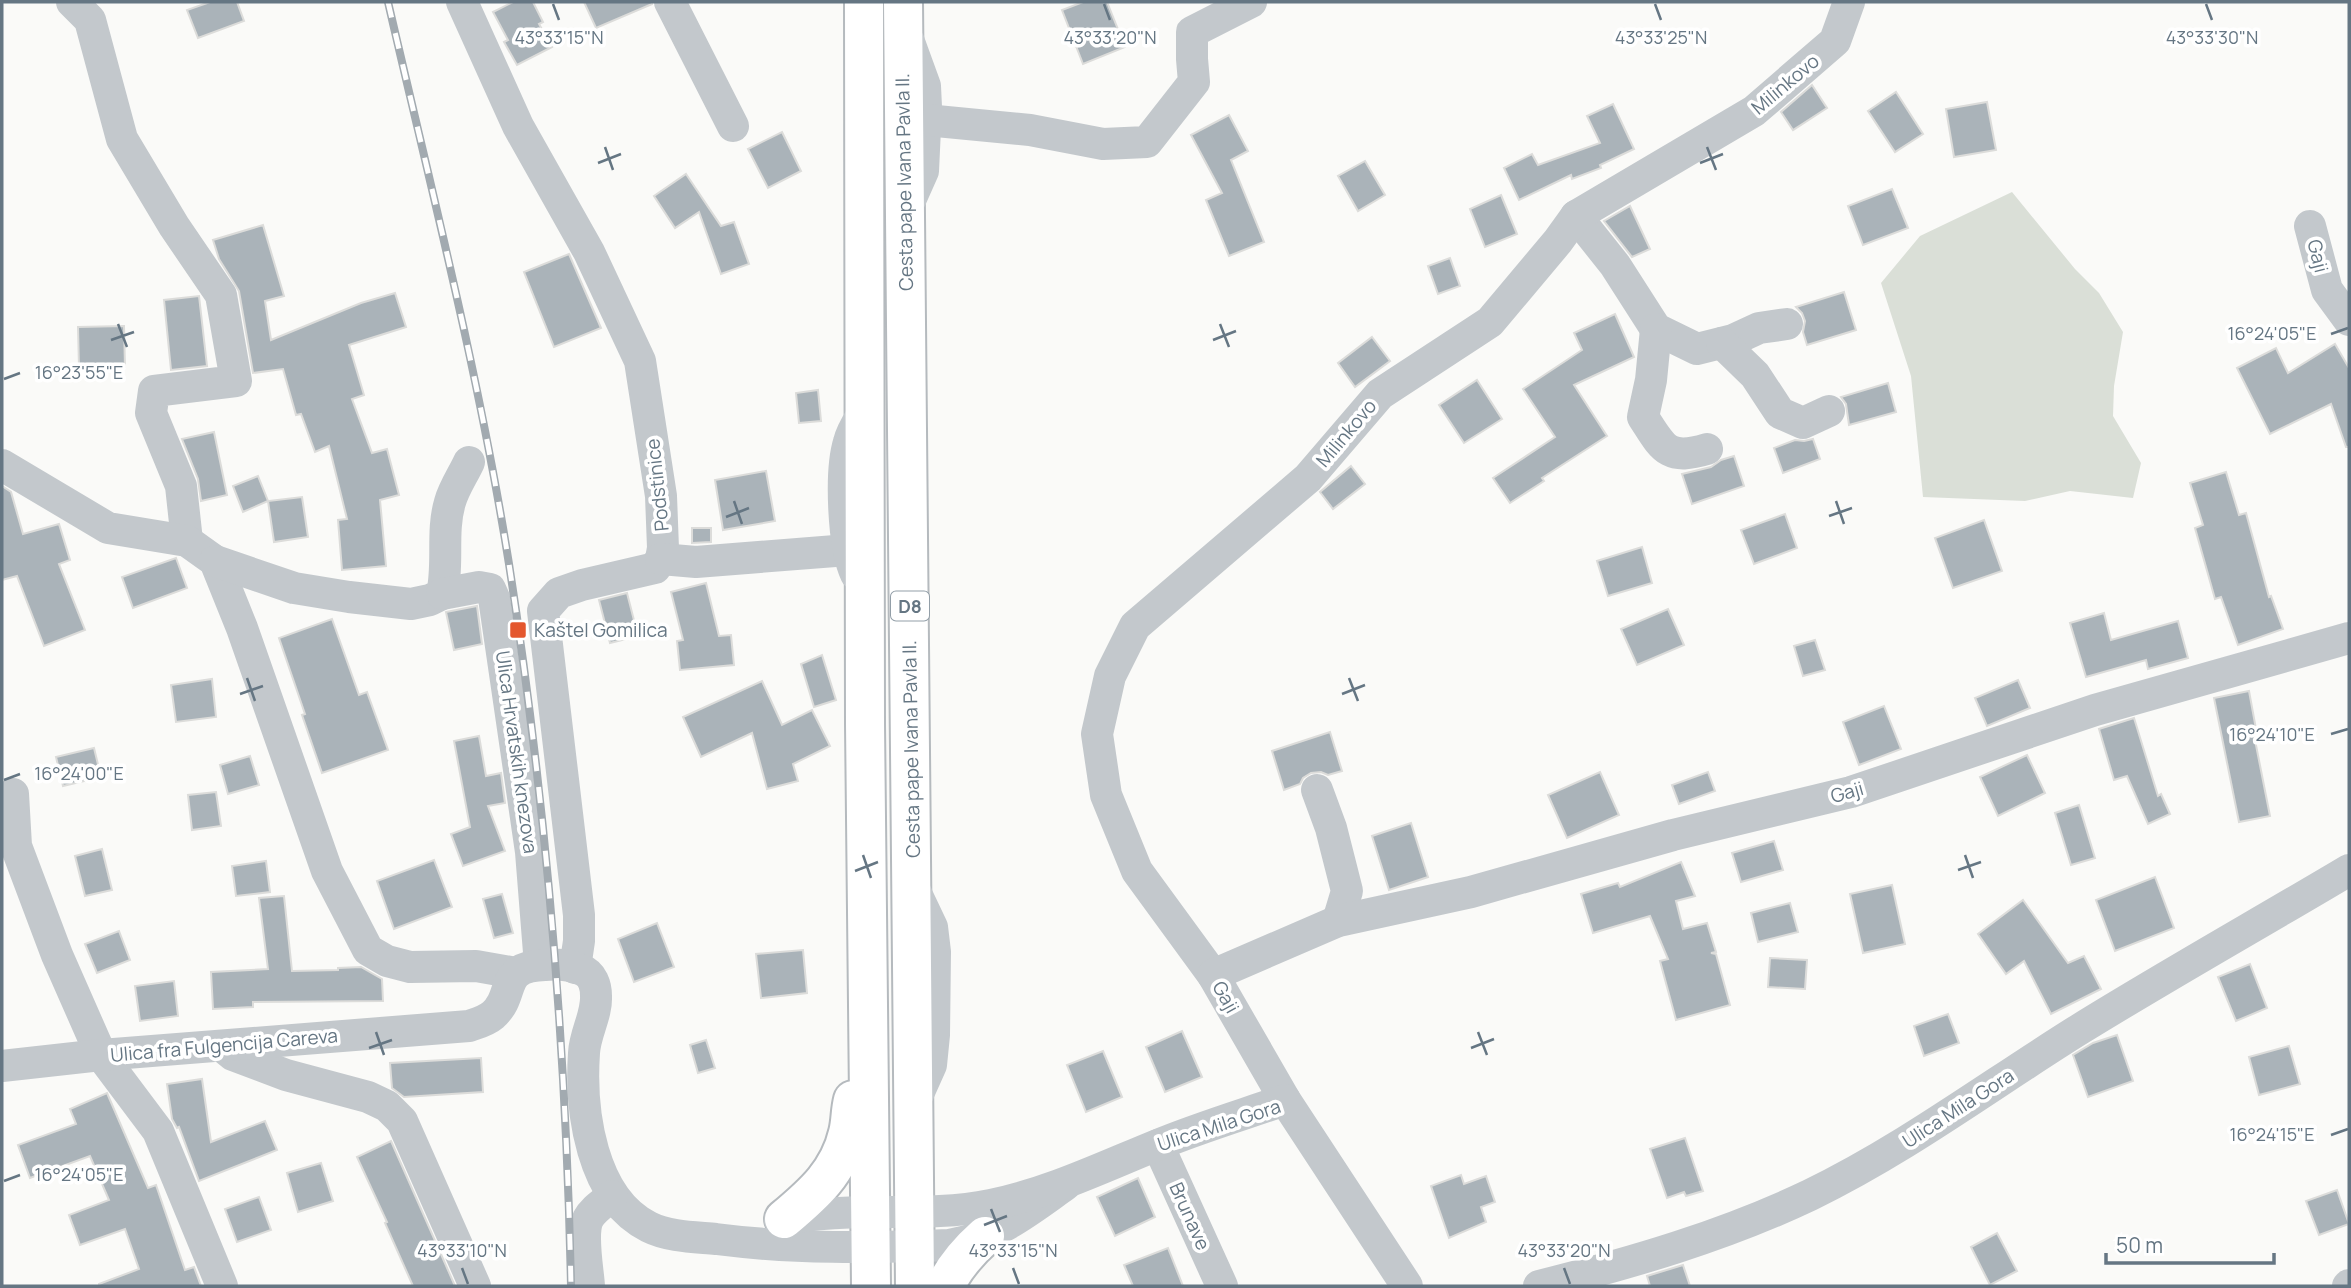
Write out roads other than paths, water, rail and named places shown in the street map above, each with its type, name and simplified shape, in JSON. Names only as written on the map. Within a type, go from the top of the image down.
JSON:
[{"type":"main road","name":"Cesta pape Ivana Pavla II.","points":[[903,14],[915,1286]]},
{"type":"main road","name":"Cesta pape Ivana Pavla II.","points":[[864,20],[865,592],[871,1286]]},
{"type":"main road","points":[[784,1219],[814,1195],[836,1164],[849,1129],[857,1083],[869,1063]]},
{"type":"main road","points":[[945,1286],[967,1252],[985,1236]]},
{"type":"street","points":[[72,2],[90,20],[122,139],[174,226],[221,295],[236,381],[153,391],[151,413],[181,486],[187,541]]},
{"type":"street","name":"Podstinice","points":[[462,2],[518,126],[589,252],[640,361],[661,496],[663,548],[661,559],[655,568],[559,593],[543,611],[579,915],[575,968]]},
{"type":"street","points":[[670,2],[733,127]]},
{"type":"street","points":[[845,2],[864,20]]},
{"type":"street","points":[[926,120],[1030,130],[1104,144],[1147,142],[1194,82],[1192,32],[1251,2]]},
{"type":"street","name":"Milinkovo","points":[[1213,975],[1137,871],[1106,795],[1097,734],[1110,676],[1135,626],[1308,478],[1380,394],[1490,322],[1576,216],[1754,111],[1835,41],[1849,2]]},
{"type":"street","points":[[903,14],[925,86],[926,120],[923,171],[905,212]]},
{"type":"street","points":[[1576,216],[1615,265],[1656,329],[1697,349],[1722,343],[1759,328],[1787,324]]},
{"type":"street","name":"Gaji","points":[[2311,226],[2327,290],[2349,320]]},
{"type":"street","points":[[1656,329],[1651,380],[1643,417],[1664,449],[1686,456],[1707,449]]},
{"type":"street","points":[[1722,343],[1755,374],[1780,413],[1803,424],[1829,411]]},
{"type":"street","points":[[865,410],[855,426],[845,458],[845,534],[852,564],[865,592]]},
{"type":"street","points":[[442,594],[445,582],[445,527],[450,500],[469,462]]},
{"type":"street","name":"Ulica Hrvatskih knezova","points":[[2,465],[108,528],[187,541],[215,561],[294,588],[411,604],[442,594],[479,587],[490,589],[494,598],[531,852],[528,969]]},
{"type":"street","points":[[661,559],[696,562],[848,550]]},
{"type":"street","points":[[215,561],[242,628],[327,871],[368,950],[387,961],[410,967],[476,966],[528,969],[556,965],[583,970],[590,975],[595,986],[595,1009],[584,1050],[584,1087],[589,1127],[598,1170],[612,1196],[629,1213],[649,1227],[673,1234],[769,1246],[870,1229],[915,1228]]},
{"type":"street","name":"Gaji","points":[[1286,1100],[1213,975],[1338,921],[1471,892],[1673,835],[1851,792],[2095,710],[2349,638]]},
{"type":"street","points":[[1317,790],[1331,828],[1347,891],[1338,921]]},
{"type":"street","points":[[13,794],[16,846],[57,955],[101,1055],[158,1131],[222,1286]]},
{"type":"street","name":"Ulica Mila Gora","points":[[1539,1286],[1609,1268],[1734,1228],[1810,1195],[1916,1137],[2080,1029],[2349,870]]},
{"type":"street","name":"Ulica fra Fulgencija Careva","points":[[2,1066],[101,1055],[469,1026],[485,1021],[495,1014],[528,969]]},
{"type":"street","points":[[221,1045],[233,1055],[276,1071],[368,1097],[387,1106],[402,1121],[475,1286]]},
{"type":"street","name":"Ulica Mila Gora","points":[[915,1228],[1065,1185],[1158,1145],[1286,1100],[1407,1286]]},
{"type":"street","name":"Brunave","points":[[1158,1145],[1222,1286]]},
{"type":"street","name":"Ulica Mila Gora","points":[[915,1228],[949,1245],[985,1236],[1021,1217],[1065,1185]]},
{"type":"street","points":[[589,1286],[587,1221],[596,1209],[612,1196]]},
{"type":"street","points":[[699,1237],[824,1213],[870,1229]]},
{"type":"railway","points":[[388,2],[483,423],[509,564],[522,654],[544,834],[559,1014],[571,1286]]},
{"type":"place","name":"Kaštel Gomilica","points":[[518,630]]}]
